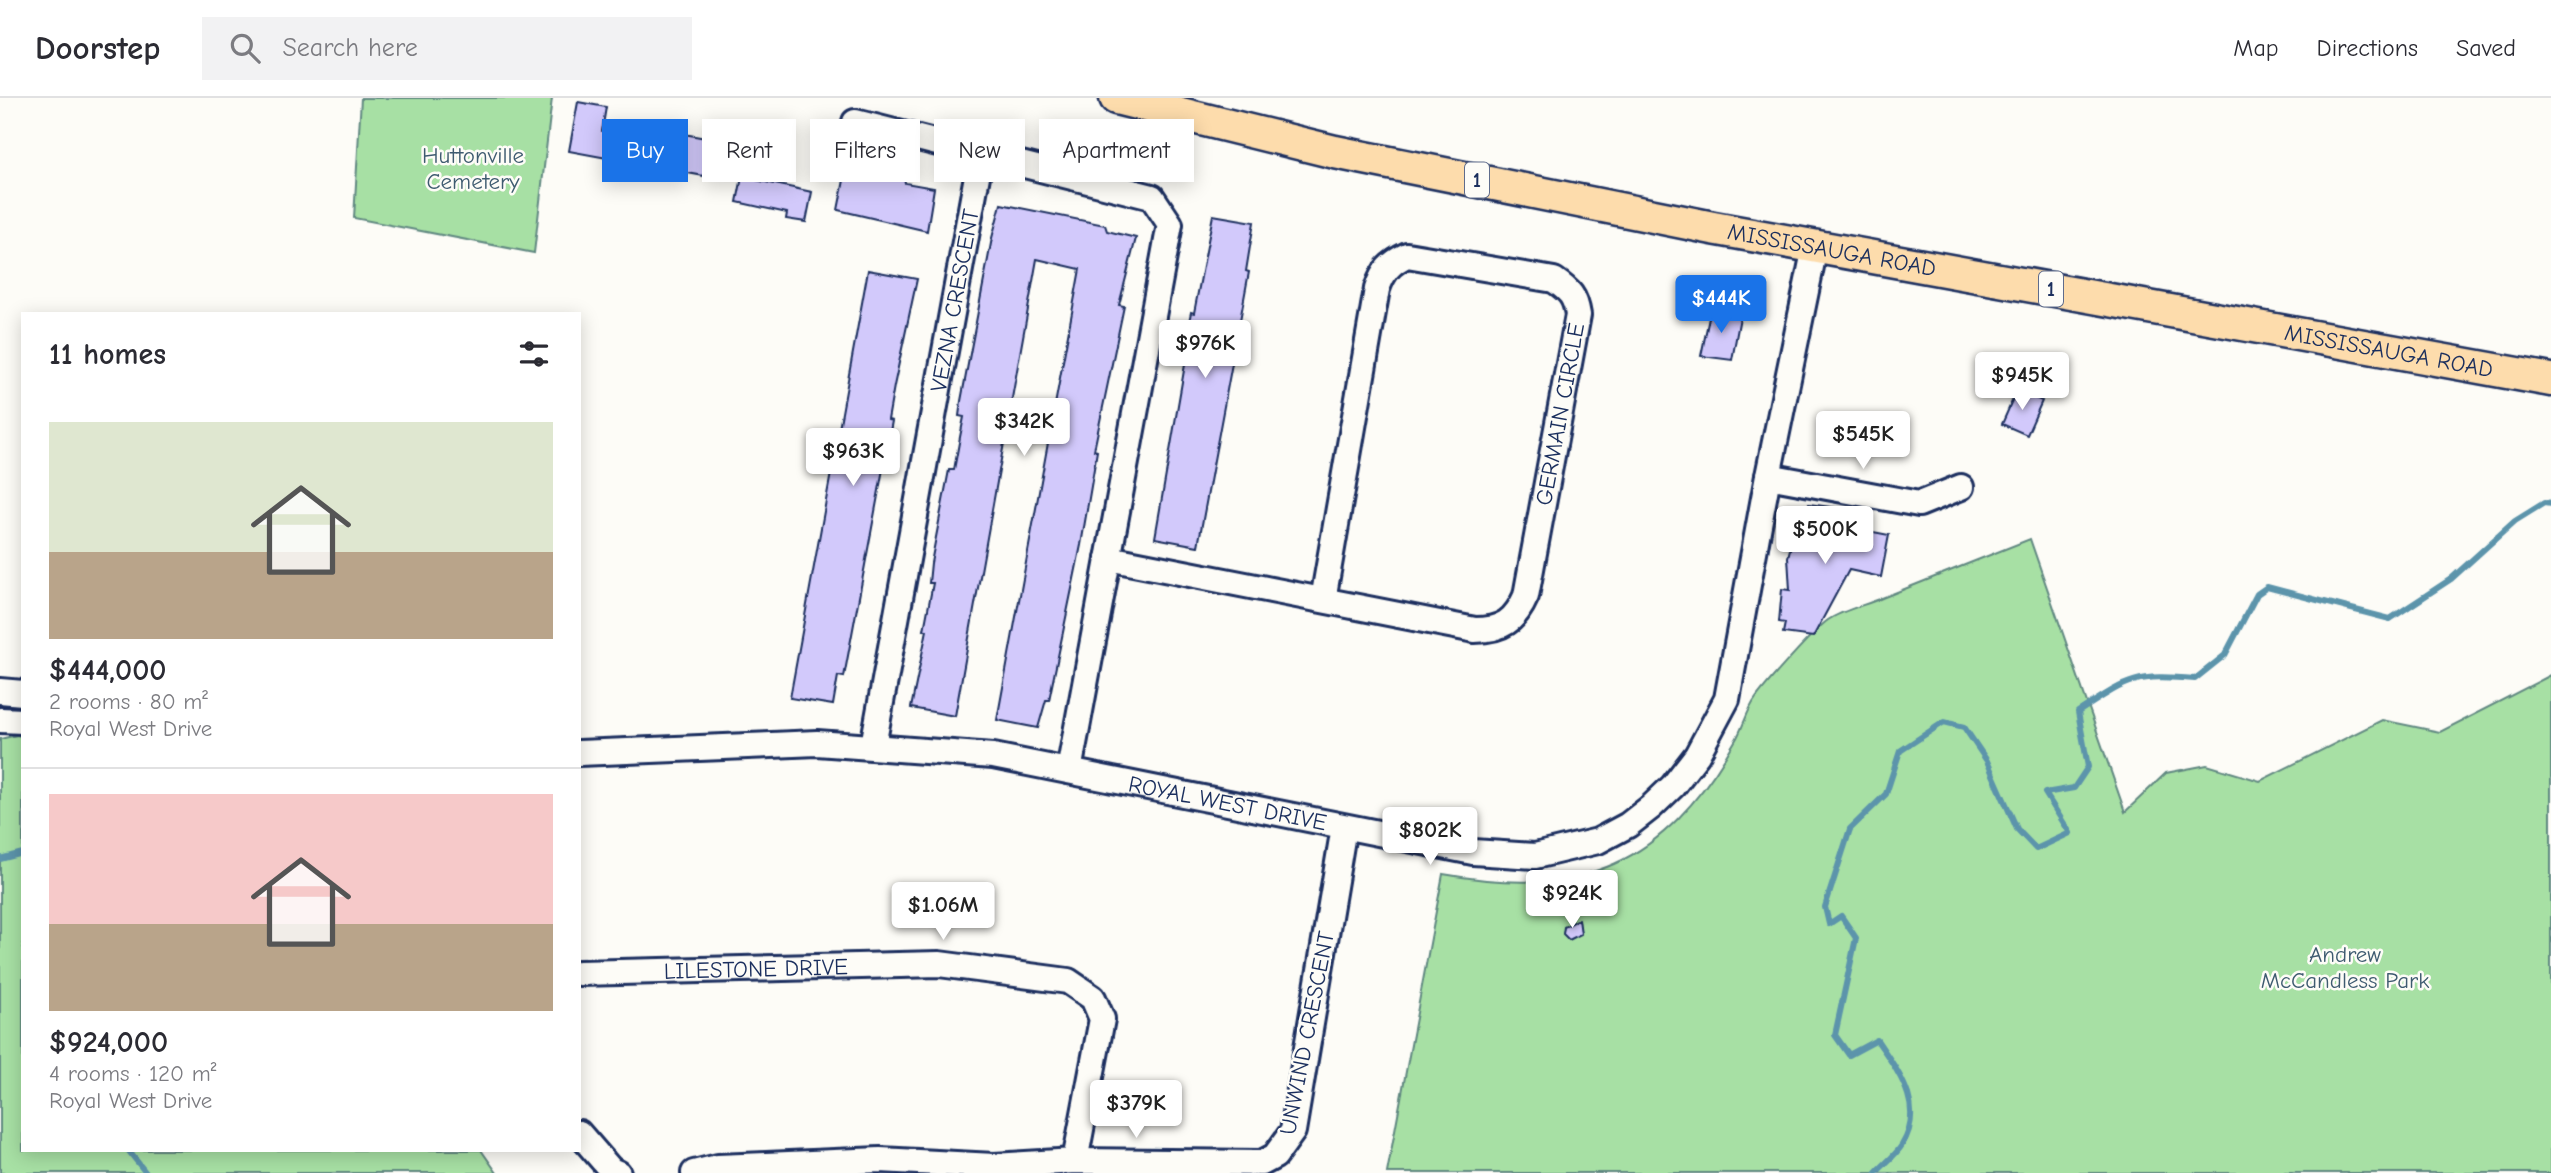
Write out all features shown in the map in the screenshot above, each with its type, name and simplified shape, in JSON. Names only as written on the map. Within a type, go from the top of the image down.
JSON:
[{"type":"main road","name":"MISSISSAUGA ROAD","points":[[1116,98],[1335,152],[1815,247],[2551,380]]},
{"type":"street","points":[[1025,165],[1152,197],[1170,223],[1069,771]]},
{"type":"street","name":"VEZNA CRESCENT","points":[[873,746],[976,182]]},
{"type":"street","name":"ROYAL WEST DRIVE","points":[[581,753],[817,743],[993,756],[1474,852],[1535,856],[1598,841],[1628,825],[1673,786],[1697,755],[1727,699],[1768,476],[1815,247]]},
{"type":"street","name":"GERMAIN CIRCLE","points":[[1108,558],[1475,630],[1500,627],[1518,614],[1526,596],[1578,315],[1575,297],[1568,289],[1554,280],[1407,255],[1391,263],[1382,274],[1377,289],[1323,600]]},
{"type":"street","points":[[1768,476],[1919,503],[1961,487]]},
{"type":"street","points":[[0,691],[21,693]]},
{"type":"street","points":[[0,720],[21,721]]},
{"type":"street","name":"UNWIND CRESCENT","points":[[694,1173],[719,1167],[857,1161],[930,1161],[994,1166],[1074,1161],[1262,1163],[1285,1145],[1293,1131],[1344,827]]},
{"type":"street","name":"LILESTONE DRIVE","points":[[581,973],[939,964],[1068,982],[1093,998],[1102,1019],[1074,1161]]},
{"type":"street","points":[[581,1135],[611,1170],[618,1173]]},
{"type":"green space","name":"Huttonville Cemetery","points":[[361,98],[552,98],[534,253],[354,218]]},
{"type":"green space","name":"Andrew McCandless Park","points":[[2030,539],[2125,812],[2166,773],[2207,765],[2260,781],[2382,720],[2440,732],[2551,675],[2551,1173],[1387,1173],[1443,874],[1493,881],[1538,881],[1578,876],[1614,864],[1648,845],[1679,818],[1708,784],[1735,741],[1756,698],[1802,645],[1828,620],[1847,610]]},
{"type":"green space","points":[[21,736],[21,1152],[482,1152],[497,1173],[0,1173],[0,739]]},
{"type":"building","points":[[578,102],[606,107],[602,119],[602,157],[569,151]]},
{"type":"building","points":[[688,135],[702,137],[702,176],[688,173]]},
{"type":"building","points":[[741,182],[765,182],[812,192],[806,222],[786,219],[787,213],[737,202]]},
{"type":"building","points":[[844,182],[905,182],[934,188],[927,231],[838,210]]},
{"type":"building","points":[[1001,204],[1105,225],[1107,231],[1136,238],[1119,305],[1124,306],[1094,450],[1097,451],[1081,545],[1049,700],[1046,700],[1038,728],[997,720],[1080,269],[1037,259],[955,716],[911,708],[927,630],[924,630],[933,583],[929,583],[931,563],[949,470],[954,470],[964,417],[959,416],[961,401]]},
{"type":"building","points":[[1213,215],[1254,222],[1246,271],[1249,272],[1198,546],[1155,538],[1187,353],[1183,352],[1191,312],[1194,313]]},
{"type":"building","points":[[868,270],[917,279],[894,386],[888,420],[892,421],[844,677],[838,676],[833,705],[790,698]]},
{"type":"building","points":[[1711,308],[1740,317],[1732,360],[1701,356]]},
{"type":"building","points":[[2017,390],[2042,401],[2027,435],[2002,424]]},
{"type":"building","points":[[1809,504],[1838,508],[1838,513],[1844,514],[1842,526],[1889,535],[1881,577],[1849,570],[1813,637],[1783,633],[1785,623],[1779,622],[1782,589],[1790,590],[1788,557],[1800,510],[1808,510]]},
{"type":"building","points":[[1579,919],[1581,934],[1569,940],[1563,934],[1564,927]]},
{"type":"waterway","points":[[1876,1173],[1902,1145],[1909,1131],[1910,1103],[1900,1077],[1877,1040],[1849,1055],[1835,1035],[1856,938],[1841,916],[1829,924],[1825,907],[1850,829],[1886,794],[1900,751],[1944,722],[1964,727],[1987,761],[2017,829],[2036,849],[2070,833],[2045,793],[2074,788],[2088,767],[2078,712],[2132,681],[2158,677],[2195,679],[2225,655],[2257,594],[2267,587],[2390,619],[2451,579],[2515,521],[2544,503],[2551,504]]},
{"type":"waterway","points":[[0,859],[21,854]]},
{"type":"waterway","points":[[130,1152],[146,1173]]}]
